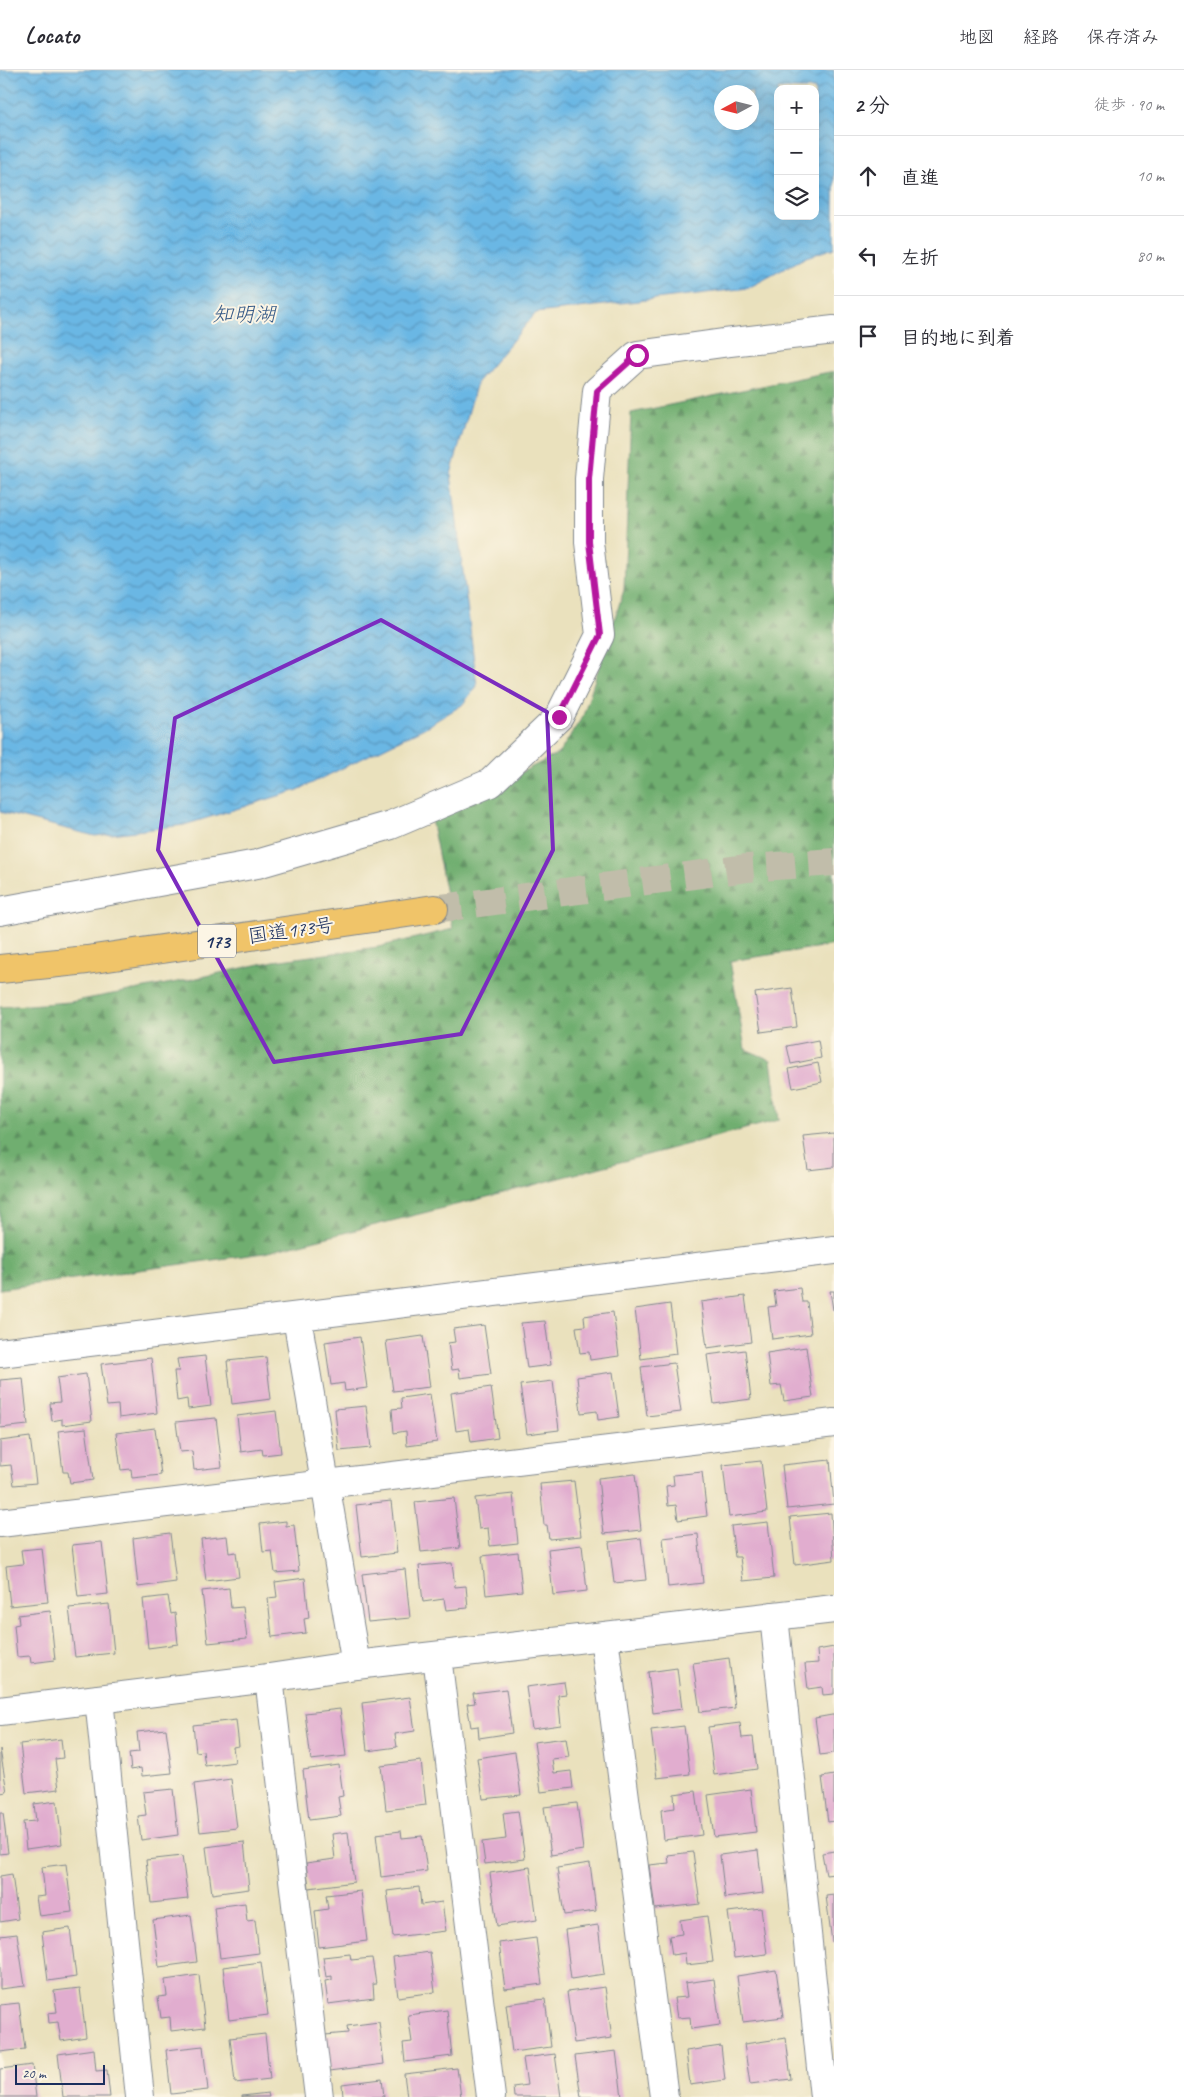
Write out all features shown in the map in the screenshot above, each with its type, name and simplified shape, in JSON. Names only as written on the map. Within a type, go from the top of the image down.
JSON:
[{"type":"highway","name":"国道173号","points":[[0,969],[87,960],[434,909]]},
{"type":"street","points":[[0,911],[257,864],[391,825],[490,783],[559,717],[600,635],[589,542],[589,479],[597,391],[637,355],[834,330]]},
{"type":"street","points":[[0,1353],[297,1318],[834,1250]]},
{"type":"street","points":[[297,1318],[356,1665]]},
{"type":"street","points":[[0,1524],[834,1423]]},
{"type":"street","points":[[0,1711],[269,1678],[356,1665],[834,1609]]},
{"type":"street","points":[[774,1616],[824,2097]]},
{"type":"street","points":[[604,1637],[664,2097]]},
{"type":"street","points":[[437,1656],[491,2097]]},
{"type":"street","points":[[269,1678],[319,2097]]},
{"type":"street","points":[[99,1699],[140,2097]]},
{"type":"highlighted area","points":[[381,620],[547,712],[553,850],[461,1034],[274,1062],[158,850],[175,718]]},
{"type":"green space","points":[[834,371],[834,945],[730,961],[745,1049],[771,1060],[779,1120],[507,1192],[264,1253],[0,1289],[0,1007],[70,1002],[188,980],[274,961],[378,947],[453,929],[431,819],[559,753],[583,716],[624,590],[631,413]]},
{"type":"water","name":"知明湖","points":[[0,70],[834,70],[834,248],[806,257],[748,288],[536,313],[477,382],[451,474],[477,686],[462,705],[424,728],[298,790],[184,825],[95,836],[0,812]]},
{"type":"building","points":[[792,988],[797,1027],[761,1032],[755,993]]},
{"type":"building","points":[[818,1040],[821,1058],[791,1064],[787,1046]]},
{"type":"building","points":[[818,1063],[822,1082],[793,1088],[789,1069]]},
{"type":"building","points":[[834,1133],[834,1167],[808,1170],[803,1136]]},
{"type":"building","points":[[800,1288],[802,1302],[807,1302],[811,1334],[772,1339],[768,1307],[776,1306],[774,1291]]},
{"type":"building","points":[[830,1291],[834,1291],[834,1310],[833,1310]]},
{"type":"building","points":[[745,1296],[751,1342],[707,1348],[701,1302]]},
{"type":"building","points":[[670,1304],[676,1354],[641,1359],[635,1309]]},
{"type":"building","points":[[613,1312],[619,1356],[590,1360],[589,1352],[580,1353],[576,1327],[585,1326],[584,1316]]},
{"type":"building","points":[[545,1321],[551,1365],[527,1368],[521,1323]]},
{"type":"building","points":[[484,1325],[491,1374],[460,1378],[459,1369],[452,1370],[448,1343],[455,1342],[453,1329]]},
{"type":"building","points":[[423,1336],[430,1387],[393,1391],[386,1341]]},
{"type":"building","points":[[360,1337],[367,1388],[345,1391],[344,1383],[331,1385],[325,1342]]},
{"type":"building","points":[[806,1347],[813,1397],[784,1401],[781,1385],[771,1386],[767,1353]]},
{"type":"building","points":[[745,1350],[751,1399],[714,1404],[707,1355]]},
{"type":"building","points":[[205,1356],[211,1406],[188,1409],[187,1399],[177,1401],[174,1371],[179,1371],[177,1359]]},
{"type":"building","points":[[266,1357],[271,1399],[232,1404],[227,1361]]},
{"type":"building","points":[[151,1358],[157,1413],[119,1418],[118,1405],[107,1406],[101,1364]]},
{"type":"building","points":[[674,1363],[681,1412],[647,1416],[641,1367]]},
{"type":"building","points":[[613,1372],[619,1417],[598,1420],[597,1411],[581,1413],[577,1377]]},
{"type":"building","points":[[86,1374],[92,1421],[62,1425],[62,1419],[52,1421],[50,1403],[60,1402],[57,1378]]},
{"type":"building","points":[[23,1378],[28,1425],[0,1428],[0,1380]]},
{"type":"building","points":[[553,1381],[559,1430],[527,1434],[520,1385]]},
{"type":"building","points":[[491,1387],[498,1438],[471,1442],[469,1429],[456,1431],[451,1393]]},
{"type":"building","points":[[430,1394],[437,1442],[407,1446],[406,1431],[394,1433],[392,1409],[402,1408],[401,1398]]},
{"type":"building","points":[[366,1406],[371,1448],[339,1451],[335,1409]]},
{"type":"building","points":[[276,1411],[281,1453],[263,1455],[262,1449],[241,1452],[237,1416]]},
{"type":"building","points":[[216,1418],[222,1467],[194,1470],[192,1451],[180,1452],[176,1422]]},
{"type":"building","points":[[86,1428],[93,1480],[70,1483],[68,1472],[63,1472],[58,1431]]},
{"type":"building","points":[[155,1428],[161,1475],[132,1478],[131,1469],[121,1470],[116,1433]]},
{"type":"building","points":[[30,1437],[36,1483],[14,1485],[11,1465],[0,1466],[0,1441]]},
{"type":"building","points":[[830,1460],[834,1504],[787,1509],[782,1465]]},
{"type":"building","points":[[761,1461],[767,1512],[729,1517],[723,1465]]},
{"type":"building","points":[[702,1472],[707,1516],[678,1520],[676,1505],[668,1506],[666,1486],[674,1485],[673,1475]]},
{"type":"building","points":[[635,1474],[641,1530],[604,1534],[598,1478]]},
{"type":"building","points":[[574,1481],[581,1536],[549,1539],[547,1525],[544,1525],[540,1484]]},
{"type":"building","points":[[513,1494],[518,1543],[490,1546],[488,1528],[479,1529],[475,1498]]},
{"type":"building","points":[[454,1498],[460,1548],[421,1552],[415,1502]]},
{"type":"building","points":[[391,1501],[397,1553],[362,1557],[356,1505]]},
{"type":"building","points":[[831,1513],[834,1560],[795,1565],[790,1517]]},
{"type":"building","points":[[286,1521],[286,1526],[294,1525],[299,1571],[275,1573],[272,1551],[263,1552],[260,1524]]},
{"type":"building","points":[[768,1522],[774,1578],[743,1581],[740,1557],[735,1557],[731,1526]]},
{"type":"building","points":[[170,1533],[176,1582],[138,1587],[133,1538]]},
{"type":"building","points":[[698,1534],[703,1583],[668,1587],[663,1538]]},
{"type":"building","points":[[227,1536],[229,1553],[236,1552],[239,1577],[206,1581],[201,1539]]},
{"type":"building","points":[[641,1538],[646,1580],[614,1583],[609,1542]]},
{"type":"building","points":[[102,1542],[108,1594],[78,1597],[72,1545]]},
{"type":"building","points":[[582,1545],[587,1591],[553,1595],[548,1549]]},
{"type":"building","points":[[42,1548],[48,1602],[10,1606],[6,1566],[23,1564],[21,1550]]},
{"type":"building","points":[[518,1552],[522,1591],[486,1595],[482,1556]]},
{"type":"building","points":[[452,1563],[455,1587],[466,1586],[468,1608],[446,1610],[444,1599],[423,1602],[419,1566]]},
{"type":"building","points":[[405,1569],[410,1618],[368,1622],[362,1574]]},
{"type":"building","points":[[305,1578],[309,1618],[304,1619],[306,1633],[272,1637],[268,1598],[277,1597],[275,1582]]},
{"type":"building","points":[[229,1588],[231,1608],[243,1607],[247,1639],[208,1643],[202,1591]]},
{"type":"building","points":[[168,1596],[171,1614],[175,1613],[178,1644],[148,1648],[143,1599]]},
{"type":"building","points":[[109,1604],[114,1653],[75,1657],[69,1608]]},
{"type":"building","points":[[50,1611],[55,1660],[31,1663],[30,1656],[17,1657],[14,1625],[19,1624],[18,1615]]},
{"type":"building","points":[[834,1647],[834,1694],[823,1695],[822,1687],[808,1689],[805,1664],[818,1663],[817,1650]]},
{"type":"building","points":[[729,1658],[735,1708],[700,1712],[693,1663]]},
{"type":"building","points":[[677,1668],[682,1709],[653,1713],[648,1672]]},
{"type":"building","points":[[564,1682],[566,1694],[558,1695],[561,1725],[532,1729],[526,1687]]},
{"type":"building","points":[[506,1689],[512,1733],[479,1738],[478,1726],[471,1727],[467,1704],[475,1703],[473,1693]]},
{"type":"building","points":[[410,1697],[415,1731],[395,1734],[397,1747],[367,1751],[362,1703]]},
{"type":"building","points":[[340,1709],[346,1756],[311,1760],[305,1713]]},
{"type":"building","points":[[834,1715],[834,1753],[820,1755],[815,1718]]},
{"type":"building","points":[[236,1720],[239,1746],[233,1747],[235,1762],[205,1766],[203,1751],[196,1752],[193,1725]]},
{"type":"building","points":[[740,1723],[742,1738],[753,1737],[757,1769],[714,1775],[708,1727]]},
{"type":"building","points":[[684,1726],[690,1774],[657,1778],[651,1730]]},
{"type":"building","points":[[166,1729],[172,1773],[142,1776],[141,1768],[131,1770],[129,1753],[139,1752],[137,1732]]},
{"type":"building","points":[[566,1738],[569,1757],[552,1759],[554,1773],[571,1771],[573,1788],[541,1792],[534,1742]]},
{"type":"building","points":[[61,1739],[63,1758],[55,1759],[59,1789],[26,1793],[20,1744]]},
{"type":"building","points":[[0,1749],[7,1792],[0,1793]]},
{"type":"building","points":[[515,1752],[521,1795],[483,1799],[477,1758]]},
{"type":"building","points":[[421,1761],[426,1805],[386,1810],[381,1766]]},
{"type":"building","points":[[339,1765],[343,1796],[338,1797],[341,1816],[309,1820],[303,1770]]},
{"type":"building","points":[[834,1775],[834,1821],[828,1822],[822,1777]]},
{"type":"building","points":[[231,1779],[237,1828],[200,1832],[194,1784]]},
{"type":"building","points":[[173,1789],[178,1835],[141,1840],[138,1816],[146,1815],[143,1792]]},
{"type":"building","points":[[751,1789],[756,1832],[714,1837],[708,1795]]},
{"type":"building","points":[[696,1791],[702,1835],[664,1840],[661,1810],[675,1808],[674,1794]]},
{"type":"building","points":[[57,1801],[62,1844],[26,1849],[23,1822],[36,1821],[34,1804]]},
{"type":"building","points":[[577,1803],[583,1850],[551,1855],[544,1807]]},
{"type":"building","points":[[518,1811],[525,1859],[485,1864],[482,1842],[506,1839],[503,1813]]},
{"type":"building","points":[[0,1813],[3,1813],[8,1853],[0,1854]]},
{"type":"building","points":[[401,1831],[402,1838],[422,1836],[427,1871],[381,1877],[376,1834]]},
{"type":"building","points":[[348,1832],[354,1882],[309,1888],[306,1863],[335,1859],[332,1834]]},
{"type":"building","points":[[244,1842],[249,1889],[212,1894],[206,1847]]},
{"type":"building","points":[[758,1850],[763,1893],[725,1898],[720,1855]]},
{"type":"building","points":[[834,1851],[834,1874],[826,1875],[822,1853]]},
{"type":"building","points":[[693,1852],[700,1904],[655,1909],[649,1865],[669,1863],[668,1855]]},
{"type":"building","points":[[182,1856],[188,1899],[151,1903],[146,1860]]},
{"type":"building","points":[[590,1863],[596,1911],[564,1915],[557,1868]]},
{"type":"building","points":[[66,1864],[72,1912],[39,1916],[36,1897],[45,1896],[42,1867]]},
{"type":"building","points":[[530,1867],[537,1920],[497,1926],[490,1873]]},
{"type":"building","points":[[12,1874],[18,1919],[0,1922],[0,1876]]},
{"type":"building","points":[[419,1887],[421,1905],[442,1902],[446,1931],[393,1937],[387,1891]]},
{"type":"building","points":[[361,1891],[367,1941],[319,1947],[315,1911],[328,1909],[326,1895]]},
{"type":"building","points":[[834,1895],[834,1942],[832,1942],[826,1896]]},
{"type":"building","points":[[245,1903],[247,1921],[255,1920],[259,1953],[220,1958],[214,1907]]},
{"type":"building","points":[[761,1908],[767,1954],[734,1958],[728,1912]]},
{"type":"building","points":[[191,1915],[197,1962],[159,1967],[153,1920]]},
{"type":"building","points":[[707,1916],[713,1962],[686,1965],[685,1953],[672,1955],[669,1936],[682,1934],[680,1920]]},
{"type":"building","points":[[598,1925],[604,1974],[571,1979],[565,1930]]},
{"type":"building","points":[[70,1928],[76,1977],[48,1981],[42,1932]]},
{"type":"building","points":[[17,1934],[25,1986],[0,1989],[0,1936]]},
{"type":"building","points":[[536,1938],[542,1984],[505,1989],[499,1943]]},
{"type":"building","points":[[430,1952],[435,1992],[398,1997],[393,1957]]},
{"type":"building","points":[[350,1954],[351,1960],[372,1958],[376,1984],[373,1984],[374,1998],[328,2004],[325,1981],[332,1980],[332,1976],[326,1977],[323,1957]]},
{"type":"building","points":[[261,1962],[268,2015],[229,2020],[223,1967]]},
{"type":"building","points":[[776,1970],[783,2017],[743,2022],[737,1976]]},
{"type":"building","points":[[199,1975],[205,2027],[171,2031],[170,2017],[161,2018],[158,1997],[167,1996],[165,1980]]},
{"type":"building","points":[[714,1979],[720,2025],[691,2029],[690,2017],[677,2018],[674,1998],[687,1997],[685,1983]]},
{"type":"building","points":[[605,1987],[612,2038],[574,2043],[567,1992]]},
{"type":"building","points":[[80,1988],[86,2037],[61,2041],[58,2022],[49,2023],[48,2013],[57,2012],[54,1991]]},
{"type":"building","points":[[545,1999],[551,2047],[512,2052],[506,2004]]},
{"type":"building","points":[[19,2003],[25,2049],[0,2052],[0,2005]]},
{"type":"building","points":[[447,2010],[452,2056],[405,2062],[403,2043],[412,2042],[408,2015]]},
{"type":"building","points":[[379,2022],[384,2064],[330,2071],[325,2035],[348,2033],[347,2026]]},
{"type":"building","points":[[265,2034],[270,2079],[235,2083],[230,2038]]},
{"type":"building","points":[[786,2038],[791,2079],[750,2084],[744,2044]]},
{"type":"building","points":[[203,2046],[208,2090],[171,2094],[166,2050]]},
{"type":"building","points":[[721,2046],[725,2080],[690,2085],[686,2051]]},
{"type":"building","points":[[94,2049],[96,2071],[107,2070],[110,2097],[63,2097],[58,2054]]},
{"type":"building","points":[[616,2051],[622,2097],[581,2097],[575,2056]]},
{"type":"building","points":[[555,2054],[561,2097],[514,2097],[513,2087],[527,2085],[523,2058]]},
{"type":"building","points":[[32,2065],[36,2097],[0,2097],[0,2069]]},
{"type":"building","points":[[457,2068],[461,2097],[407,2097],[404,2074]]},
{"type":"building","points":[[382,2079],[384,2097],[343,2097],[342,2084]]},
{"type":"building","points":[[268,2093],[269,2097],[242,2097],[242,2096]]},
{"type":"tunnel","points":[[434,909],[747,868],[834,862]]},
{"type":"route","points":[[559,717],[600,635],[589,542],[589,479],[597,391],[637,355]]}]
